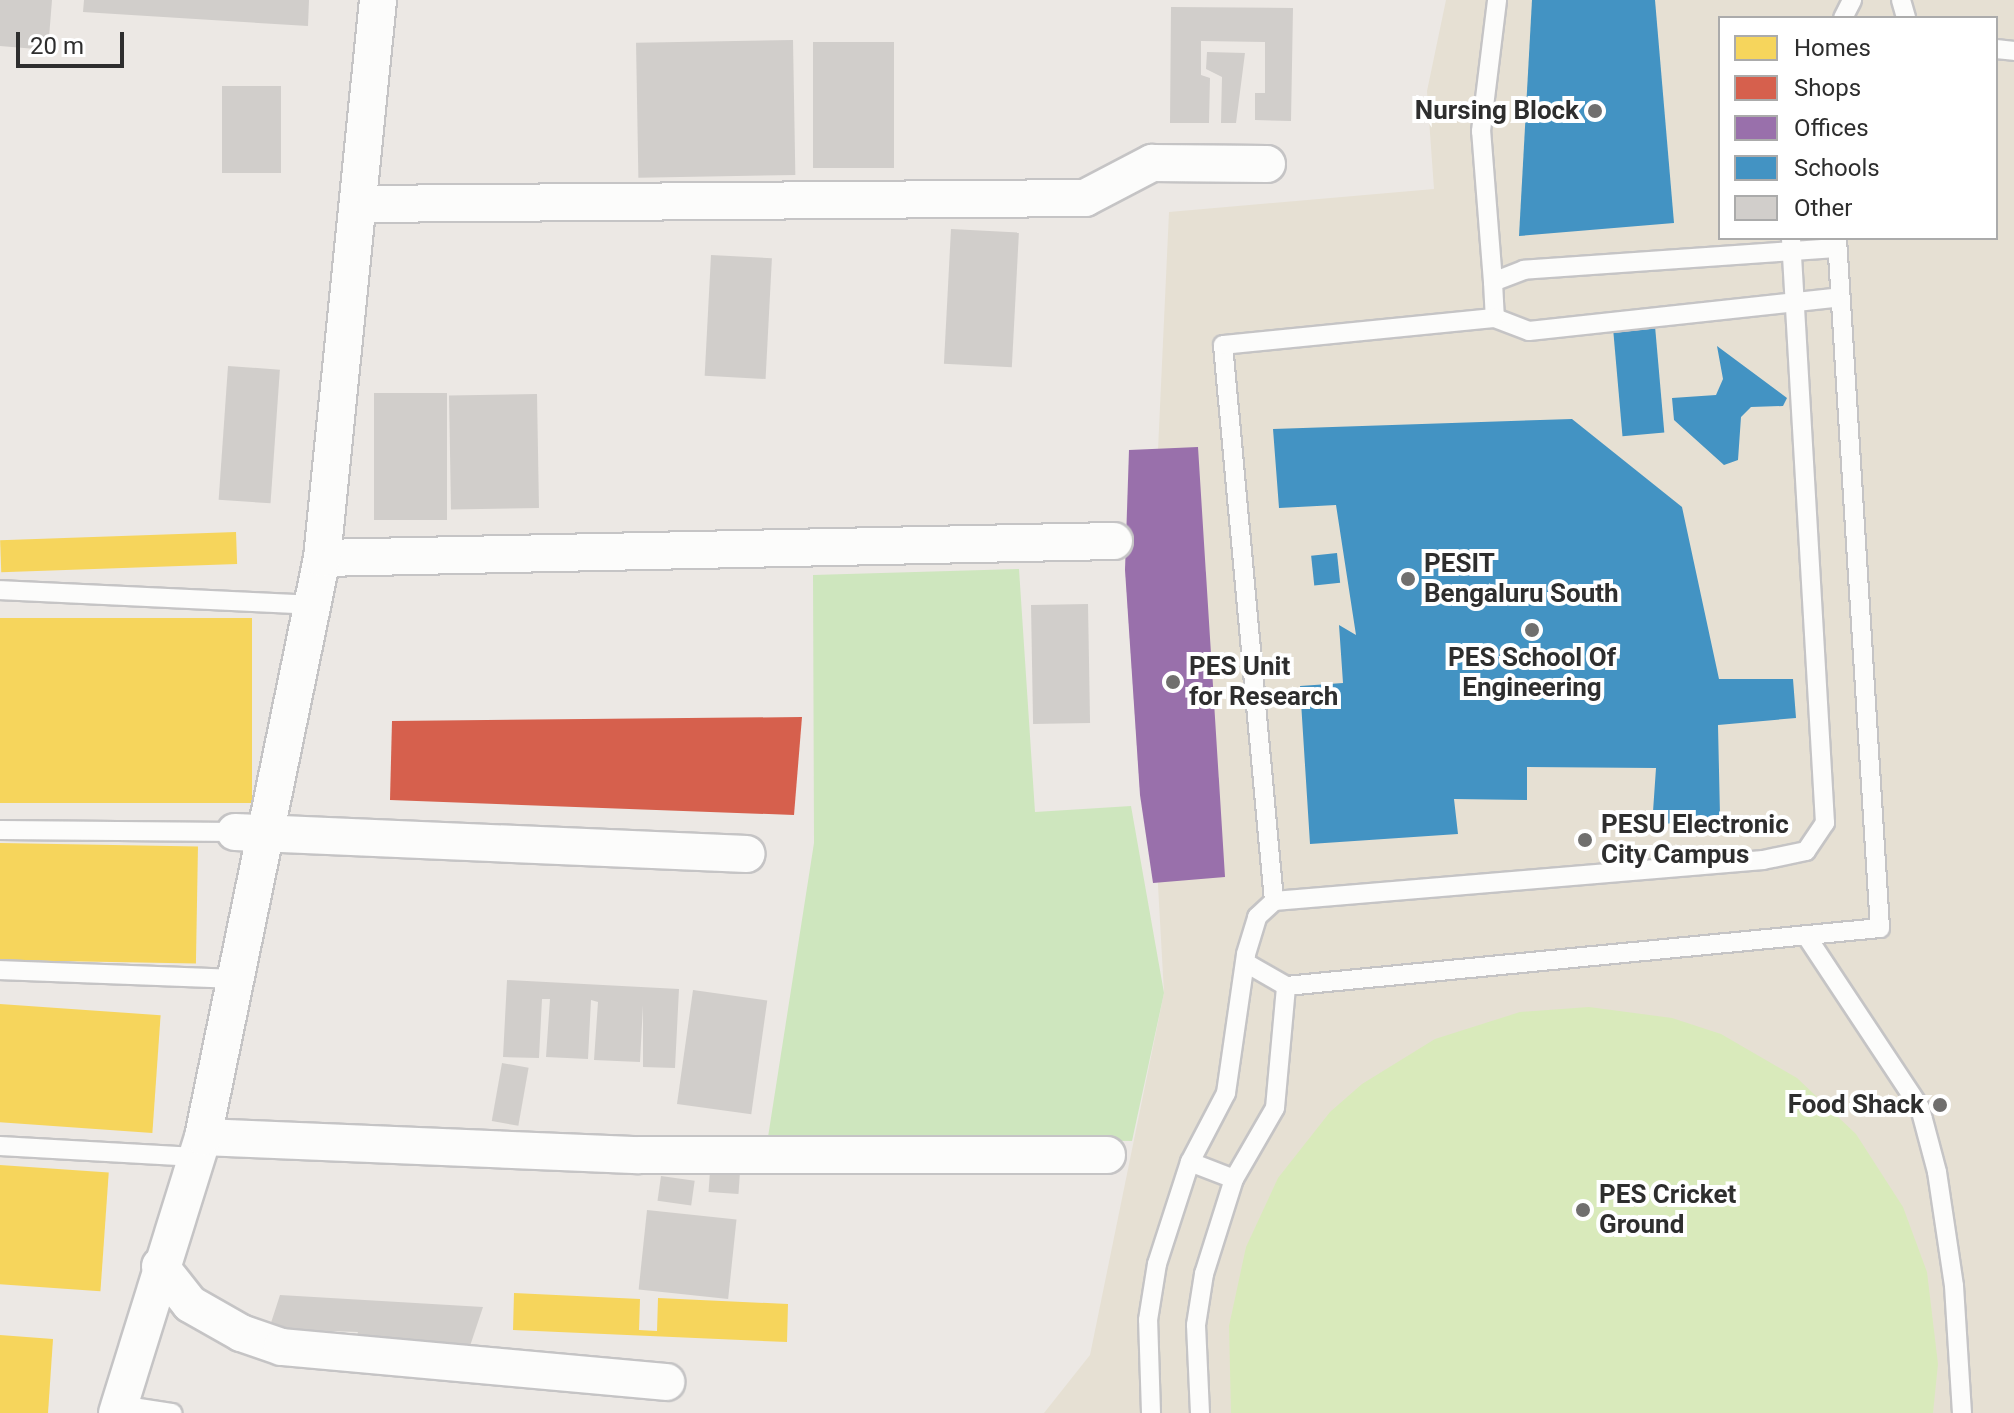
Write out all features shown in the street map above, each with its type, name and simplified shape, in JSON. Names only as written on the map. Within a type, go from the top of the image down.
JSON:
[{"type":"street","points":[[118,1409],[199,1147],[235,979],[250,832],[313,605],[322,558],[378,0]]},
{"type":"street","points":[[358,204],[1085,198],[1152,163],[1267,164]]},
{"type":"street","points":[[322,558],[1114,541]]},
{"type":"street","points":[[250,832],[747,854]]},
{"type":"street","points":[[199,1147],[639,1155],[1107,1155]]},
{"type":"street","points":[[160,1266],[190,1304],[241,1333],[282,1347],[666,1382]]},
{"type":"lane","points":[[1495,318],[1481,131],[1497,0]]},
{"type":"lane","points":[[1246,963],[1286,986],[1880,928],[1837,243],[1790,244],[1524,270],[1493,282]]},
{"type":"lane","points":[[1151,1413],[1148,1320],[1157,1264],[1190,1162],[1226,1093],[1246,963],[1257,917],[1274,901],[1763,860],[1806,851],[1825,823],[1827,787],[1790,244]]},
{"type":"lane","points":[[1274,901],[1223,345],[1495,318],[1529,331],[1840,297]]},
{"type":"lane","points":[[0,590],[313,605]]},
{"type":"lane","points":[[0,830],[250,832]]},
{"type":"lane","points":[[1807,937],[1924,1118],[1954,1286],[1962,1413]]},
{"type":"lane","points":[[0,970],[235,979]]},
{"type":"lane","points":[[1200,1413],[1196,1325],[1204,1274],[1234,1179],[1275,1108],[1286,986]]},
{"type":"lane","points":[[0,1146],[199,1147]]},
{"type":"lane","points":[[1190,1162],[1234,1179]]},
{"type":"lane","points":[[118,1409],[172,1413]]},
{"type":"shaded area","name":"PESU Electronic City Campus","points":[[1446,0],[2014,0],[2014,1413],[1044,1413],[1090,1355],[1164,993],[1147,688],[1169,212],[1434,189],[1427,91]]},
{"type":"green space","points":[[1019,569],[1035,812],[1131,806],[1164,993],[1132,1141],[768,1137],[814,843],[813,575]]},
{"type":"green space","name":"PES Cricket Ground","points":[[1589,1007],[1672,1018],[1721,1034],[1797,1078],[1856,1134],[1903,1207],[1927,1272],[1938,1364],[1933,1413],[1231,1413],[1229,1326],[1246,1247],[1278,1178],[1330,1112],[1362,1084],[1435,1039],[1520,1012]]},
{"type":"building: Homes","points":[[236,532],[237,564],[1,572],[0,540]]},
{"type":"building: Homes","points":[[0,618],[252,618],[252,803],[0,803]]},
{"type":"building: Homes","points":[[0,843],[198,846],[196,963],[0,960]]},
{"type":"building: Homes","points":[[0,1004],[161,1015],[152,1133],[0,1122]]},
{"type":"building: Homes","points":[[0,1165],[109,1173],[100,1291],[0,1284]]},
{"type":"building: Homes","points":[[514,1293],[640,1299],[639,1330],[657,1331],[658,1298],[788,1304],[787,1342],[513,1330]]},
{"type":"building: Homes","points":[[0,1335],[53,1339],[48,1413],[0,1413]]},
{"type":"building: Shops","points":[[802,717],[794,815],[390,800],[392,721]]},
{"type":"building: Offices","name":"PES Unit for Research","points":[[1198,447],[1225,877],[1153,883],[1140,795],[1125,570],[1129,450]]},
{"type":"building: Schools","name":"Nursing Block","points":[[1532,0],[1655,0],[1674,223],[1519,236]]},
{"type":"building: Schools","points":[[1655,326],[1664,433],[1622,436],[1613,330]]},
{"type":"building: Schools","points":[[1717,346],[1787,398],[1783,406],[1751,407],[1741,417],[1738,460],[1724,465],[1674,420],[1672,398],[1716,395],[1723,379]]},
{"type":"building: Schools","name":"PES School Of Engineering","points":[[1572,419],[1682,507],[1719,679],[1793,679],[1796,718],[1718,725],[1720,816],[1652,826],[1656,768],[1527,767],[1527,800],[1454,799],[1458,834],[1310,844],[1300,686],[1343,683],[1339,625],[1356,635],[1336,505],[1279,508],[1273,429]]},
{"type":"building: Schools","points":[[1337,553],[1340,583],[1314,586],[1311,556]]},
{"type":"building: Other","points":[[0,0],[52,0],[48,50],[0,46]]},
{"type":"building: Other","points":[[84,0],[309,0],[308,26],[83,12]]},
{"type":"building: Other","points":[[1171,7],[1293,8],[1291,121],[1255,120],[1255,93],[1265,93],[1265,42],[1201,41],[1201,75],[1210,78],[1209,123],[1170,123]]},
{"type":"building: Other","points":[[793,40],[795,175],[638,178],[636,43]]},
{"type":"building: Other","points":[[813,42],[894,42],[894,168],[813,168]]},
{"type":"building: Other","points":[[1207,52],[1245,53],[1236,123],[1221,123],[1222,77],[1206,69]]},
{"type":"building: Other","points":[[222,86],[281,86],[281,173],[222,173]]},
{"type":"building: Other","points":[[951,229],[1019,233],[1012,367],[944,364]]},
{"type":"building: Other","points":[[711,255],[772,258],[766,379],[705,376]]},
{"type":"building: Other","points":[[228,366],[280,370],[271,503],[219,500]]},
{"type":"building: Other","points":[[374,393],[447,393],[447,520],[374,520]]},
{"type":"building: Other","points":[[537,394],[539,508],[451,510],[449,396]]},
{"type":"building: Other","points":[[1088,604],[1090,723],[1033,724],[1031,605]]},
{"type":"building: Other","points":[[507,980],[679,989],[675,1068],[643,1067],[643,1005],[640,1062],[594,1060],[598,1002],[591,1000],[588,1059],[546,1057],[550,999],[542,999],[539,1058],[503,1057]]},
{"type":"building: Other","points":[[693,990],[767,1000],[751,1114],[677,1104]]},
{"type":"building: Other","points":[[502,1063],[529,1068],[518,1126],[492,1121]]},
{"type":"building: Other","points":[[710,1171],[740,1173],[738,1194],[709,1192]]},
{"type":"building: Other","points":[[661,1176],[695,1181],[691,1205],[658,1201]]},
{"type":"building: Other","points":[[647,1210],[737,1219],[728,1299],[639,1290]]},
{"type":"building: Other","points":[[280,1295],[483,1307],[470,1346],[354,1343],[358,1332],[269,1329]]},
{"type":"place","name":"Nursing Block","points":[[1595,111]]},
{"type":"place","name":"PESIT Bengaluru South","points":[[1408,579]]},
{"type":"place","name":"PES School Of Engineering","points":[[1532,630]]},
{"type":"place","name":"PES Unit for Research","points":[[1173,682]]},
{"type":"place","name":"PESU Electronic City Campus","points":[[1585,840]]},
{"type":"place","name":"Food Shack","points":[[1940,1105]]},
{"type":"place","name":"PES Cricket Ground","points":[[1583,1210]]}]
